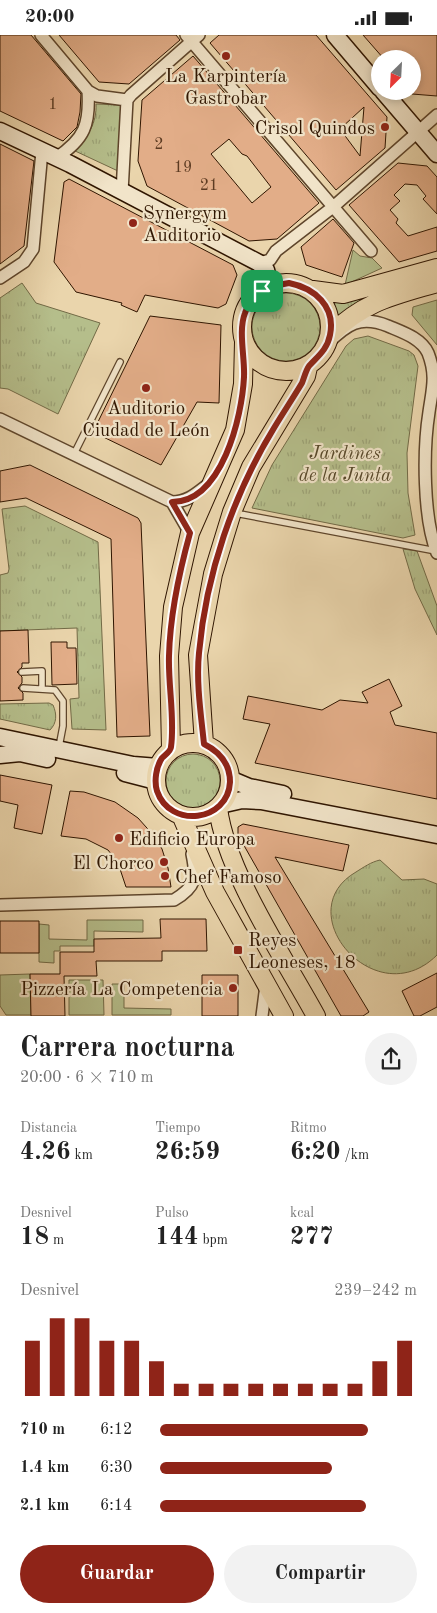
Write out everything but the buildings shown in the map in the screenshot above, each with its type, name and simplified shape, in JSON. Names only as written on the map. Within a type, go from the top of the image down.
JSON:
[{"type":"main road","points":[[335,35],[371,77]]},
{"type":"main road","points":[[391,100],[437,154]]},
{"type":"main road","points":[[0,131],[50,154],[264,262],[271,286]]},
{"type":"main road","points":[[284,1015],[215,892],[181,815],[162,801],[157,791],[157,774],[171,749],[169,656],[173,607],[190,533],[211,482],[230,443],[238,417],[244,375],[242,331],[245,312],[257,295],[271,286],[289,283],[313,290],[344,294],[437,267]]},
{"type":"main road","points":[[244,342],[256,360],[268,368],[281,372],[295,372],[308,367],[316,361],[329,339],[361,309],[385,299],[437,283]]},
{"type":"main road","points":[[313,290],[328,310],[329,339]]},
{"type":"main road","points":[[204,744],[198,655],[213,574],[232,512],[251,467],[298,389],[308,367]]},
{"type":"main road","points":[[0,737],[140,766],[157,774]]},
{"type":"main road","points":[[171,749],[183,744],[204,744],[223,757],[230,779],[226,797],[219,807],[226,840],[242,879],[316,1015]]},
{"type":"main road","points":[[0,755],[20,753],[157,774]]},
{"type":"main road","points":[[230,779],[263,790],[437,824]]},
{"type":"main road","points":[[181,815],[201,816],[219,807],[242,800],[261,801],[437,835]]},
{"type":"street","points":[[41,35],[88,91],[97,96],[128,100]]},
{"type":"street","points":[[122,192],[124,137],[128,100],[192,37],[371,251]]},
{"type":"street","points":[[0,279],[24,262],[33,249],[50,154],[67,150],[85,131],[88,91]]},
{"type":"street","points":[[264,262],[333,207],[437,115]]},
{"type":"street","points":[[329,339],[344,328],[355,323],[370,321],[413,337],[428,351],[436,383],[429,413],[425,469],[432,540],[437,552]]},
{"type":"street","points":[[2,421],[172,502],[182,502],[192,497],[211,482]]},
{"type":"street","points":[[172,502],[190,533]]},
{"type":"street","points":[[0,905],[174,900],[185,894],[193,884],[196,872],[189,833]]},
{"type":"street","points":[[262,1015],[266,983]]},
{"type":"lane","points":[[74,454],[120,362]]},
{"type":"lane","points":[[232,512],[437,552]]},
{"type":"lane","points":[[22,672],[42,671],[42,688]]},
{"type":"lane","points":[[22,688],[55,690],[63,701],[63,727],[59,749]]},
{"type":"green space","points":[[96,104],[121,105],[118,171],[73,150],[83,141],[93,124]]},
{"type":"green space","points":[[353,250],[360,256],[372,258],[382,268],[345,285]]},
{"type":"green space","points":[[22,283],[36,303],[100,323],[58,414],[8,389],[0,388],[0,298]]},
{"type":"green space","points":[[374,291],[377,295],[338,318],[333,302],[351,299]]},
{"type":"green space","points":[[293,293],[305,299],[314,308],[320,320],[318,340],[310,351],[293,361],[279,361],[262,351],[254,340],[252,320],[262,303],[273,295]]},
{"type":"green space","points":[[437,300],[437,345],[412,315],[413,307]]},
{"type":"green space","name":"Jardines de la Junta","points":[[368,336],[409,351],[414,355],[418,366],[407,453],[408,493],[415,535],[403,538],[252,508],[272,465],[346,346],[354,339]]},
{"type":"green space","points":[[25,506],[98,542],[106,730],[72,729],[70,699],[79,698],[77,628],[0,631],[0,575],[8,573],[9,569],[2,509]]},
{"type":"green space","points":[[403,549],[417,551],[437,606],[437,635],[415,589]]},
{"type":"green space","points":[[49,703],[53,705],[56,715],[50,730],[0,719],[0,704]]},
{"type":"green space","points":[[193,754],[203,756],[212,762],[218,771],[220,781],[218,791],[212,800],[203,806],[193,808],[183,806],[174,800],[168,791],[166,781],[168,771],[174,762],[183,756]]},
{"type":"green space","points":[[380,860],[402,880],[424,879],[437,884],[437,955],[413,971],[389,973],[366,966],[348,951],[335,932],[331,910],[337,890],[356,872]]},
{"type":"green space","points":[[87,920],[143,920],[143,932],[94,931],[94,946],[60,946],[60,951],[54,951],[54,963],[39,962],[39,924],[49,925],[49,939],[87,940]]},
{"type":"green space","points":[[30,974],[31,1015],[6,1015],[0,1006],[0,975]]},
{"type":"green space","points":[[69,980],[103,980],[104,1015],[69,1015]]},
{"type":"green space","points":[[112,984],[124,984],[124,1008],[171,1009],[171,1015],[112,1015]]},
{"type":"place","name":"La Karpintería Gastrobar","points":[[226,56]]},
{"type":"place","name":"Crisol Quindos","points":[[385,127]]},
{"type":"place","name":"Synergym Auditorio","points":[[133,223]]},
{"type":"place","name":"Auditorio Ciudad de León","points":[[146,388]]},
{"type":"place","name":"Edificio Europa","points":[[119,838]]},
{"type":"place","name":"El Chorco","points":[[164,862]]},
{"type":"place","name":"Chef Famoso","points":[[165,876]]},
{"type":"place","name":"Reyes Leoneses, 18","points":[[238,950]]},
{"type":"place","name":"Pizzería La Competencia","points":[[233,988]]},
{"type":"route","points":[[289,283],[302,285],[313,290],[328,310],[331,334],[328,344],[322,353],[308,367],[306,376],[251,467],[232,512],[213,574],[198,655],[201,718],[204,744],[214,749],[223,757],[230,779],[226,797],[218,809],[201,816],[191,817],[181,815],[170,809],[162,801],[157,791],[156,781],[158,767],[171,749],[169,656],[173,607],[190,533],[182,516],[172,502],[182,502],[192,497],[211,482],[230,443],[238,417],[244,375],[242,323],[250,303],[262,291],[270,286],[289,283]]}]
